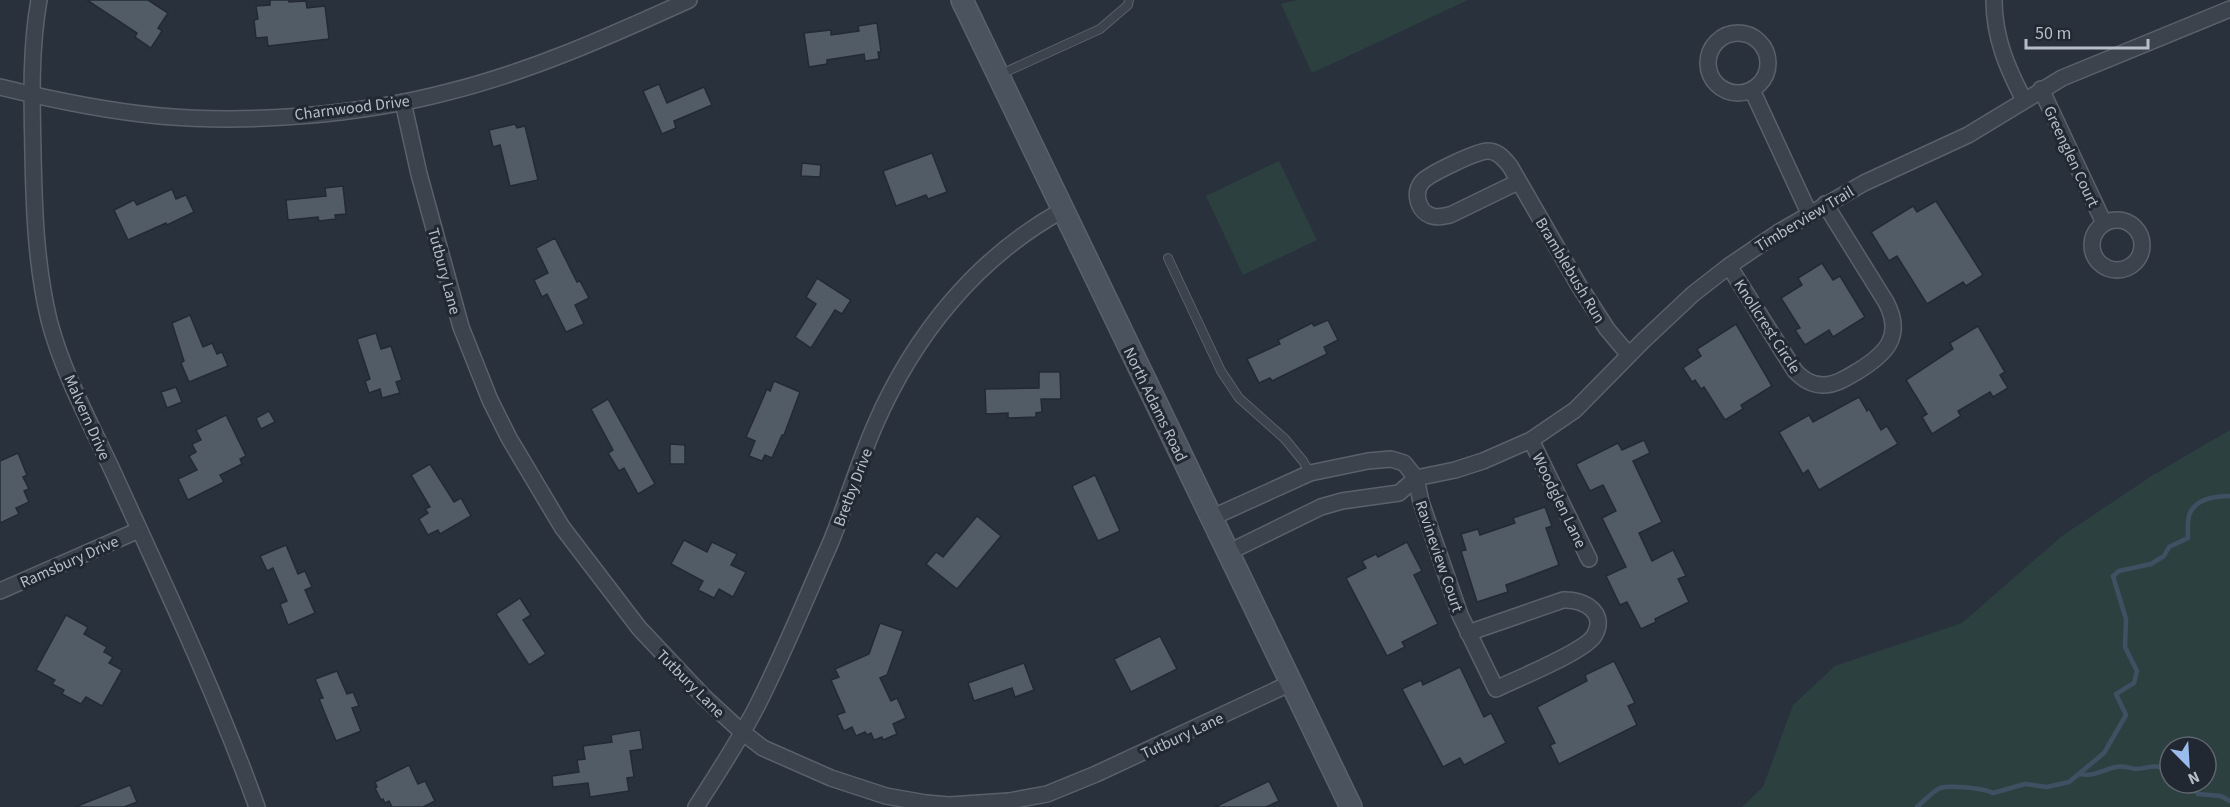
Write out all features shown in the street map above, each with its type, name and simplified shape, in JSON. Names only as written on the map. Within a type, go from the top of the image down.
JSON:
[{"type":"street","name":"Malvern Drive","points":[[39,0],[35,22],[31,94],[38,252],[50,320],[87,419],[188,636],[257,807]]},
{"type":"street","name":"Charnwood Drive","points":[[0,87],[134,113],[212,118],[286,116],[403,102],[476,84],[563,55],[689,0]]},
{"type":"street","name":"North Adams Road","points":[[962,0],[1351,807]]},
{"type":"street","points":[[1994,0],[1996,30],[2000,45],[2010,74],[2024,100]]},
{"type":"street","name":"Timberview Trail","points":[[1227,553],[1321,507],[1342,501],[1399,493],[1416,478],[1455,470],[1496,456],[1531,440],[1575,410],[1672,313],[1729,266],[1809,213],[1864,183],[1968,135],[2041,89],[2077,71],[2230,9]]},
{"type":"street","name":"Greenglen Court","points":[[2041,89],[2104,223]]},
{"type":"street","points":[[1752,90],[1809,213]]},
{"type":"street","name":"Tutbury Lane","points":[[403,102],[419,174],[461,327],[490,400],[509,438],[562,527],[639,628],[677,670],[742,732],[773,752],[857,788],[926,803],[980,804],[1031,798],[1064,788],[1291,683]]},
{"type":"street","name":"Bramblebush Run","points":[[1518,182],[1450,215],[1441,217],[1431,216],[1425,212],[1416,198],[1418,188],[1423,181],[1479,153],[1496,152],[1504,159],[1518,182],[1584,293],[1607,329],[1629,355]]},
{"type":"street","name":"Knollcrest Circle","points":[[1729,266],[1795,371],[1803,379],[1813,384],[1825,385],[1847,378],[1863,368],[1880,357],[1891,342],[1893,319],[1886,302],[1825,204]]},
{"type":"street","name":"Bretby Drive","points":[[696,807],[757,706],[840,521],[875,426],[905,366],[943,311],[985,266],[1013,241],[1063,210]]},
{"type":"street","name":"Woodglen Lane","points":[[1531,440],[1589,559]]},
{"type":"street","points":[[1211,518],[1310,473],[1343,465],[1391,459],[1404,463],[1416,478]]},
{"type":"street","name":"Ravineview Court","points":[[1416,478],[1431,532],[1460,615],[1468,633],[1496,689],[1582,647],[1596,633],[1597,620],[1595,613],[1586,604],[1574,600],[1563,600],[1468,633]]},
{"type":"street","name":"Ramsbury Drive","points":[[0,591],[139,530]]},
{"type":"lane","points":[[998,76],[1100,29],[1128,6],[1129,0]]},
{"type":"lane","points":[[1168,258],[1229,385],[1239,398],[1285,439],[1310,473]]},
{"type":"shaded area","points":[[1297,0],[1468,0],[1312,73],[1281,4]]},
{"type":"shaded area","points":[[1279,161],[1317,240],[1243,275],[1206,196]]},
{"type":"shaded area","points":[[2230,430],[2230,807],[1742,807],[1763,787],[1793,705],[1835,666],[1962,623],[2062,536],[2153,475]]},
{"type":"building","points":[[87,0],[148,0],[168,13],[158,28],[162,31],[151,48],[135,37],[137,33]]},
{"type":"building","points":[[270,0],[306,1],[307,8],[325,6],[329,39],[268,46],[267,37],[256,38],[254,20],[258,19],[256,6],[270,5]]},
{"type":"building","points":[[877,23],[881,52],[878,52],[879,59],[865,61],[864,54],[827,60],[827,64],[809,67],[804,33],[831,30],[831,35],[859,31],[858,26]]},
{"type":"building","points":[[659,84],[667,103],[704,87],[712,105],[674,121],[676,128],[662,134],[643,91]]},
{"type":"building","points":[[515,124],[517,128],[525,126],[538,180],[510,186],[500,145],[493,147],[489,130]]},
{"type":"building","points":[[932,153],[947,192],[928,199],[926,195],[896,206],[883,171]]},
{"type":"building","points":[[802,163],[821,165],[820,177],[801,176]]},
{"type":"building","points":[[343,186],[346,214],[335,215],[336,219],[319,221],[318,217],[288,220],[286,200],[326,196],[325,188]]},
{"type":"building","points":[[172,189],[176,199],[186,195],[194,212],[128,240],[114,210],[134,200],[137,205]]},
{"type":"building","points":[[1936,201],[1983,275],[1966,286],[1963,282],[1927,304],[1897,256],[1889,261],[1871,232],[1913,206],[1917,212]]},
{"type":"building","points":[[555,238],[577,282],[580,281],[589,298],[575,305],[584,324],[566,332],[547,294],[542,297],[534,280],[548,273],[536,248]]},
{"type":"building","points":[[1822,263],[1833,280],[1840,276],[1865,317],[1833,337],[1829,330],[1805,345],[1795,330],[1800,328],[1781,298],[1802,285],[1798,278]]},
{"type":"building","points":[[817,278],[851,300],[842,314],[835,310],[811,348],[795,337],[816,304],[806,297]]},
{"type":"building","points":[[190,315],[203,347],[212,343],[217,354],[222,352],[228,366],[189,382],[181,363],[184,361],[172,323]]},
{"type":"building","points":[[1328,320],[1338,340],[1324,347],[1327,354],[1272,381],[1270,378],[1259,383],[1247,359],[1280,344],[1278,340],[1312,323],[1314,326]]},
{"type":"building","points":[[1736,324],[1772,386],[1741,405],[1743,409],[1725,420],[1704,387],[1701,389],[1695,380],[1692,382],[1683,368],[1701,356],[1697,349]]},
{"type":"building","points":[[1978,326],[2005,372],[2000,375],[2008,388],[1993,397],[1990,392],[1958,411],[1961,416],[1932,434],[1922,417],[1927,414],[1906,380],[1953,349],[1950,343]]},
{"type":"building","points":[[376,333],[381,349],[391,346],[402,380],[396,382],[400,393],[382,398],[380,389],[369,393],[365,381],[370,379],[357,339]]},
{"type":"building","points":[[1039,372],[1060,372],[1061,399],[1041,399],[1042,412],[1036,413],[1036,417],[1008,418],[1008,413],[986,414],[985,389],[1039,388]]},
{"type":"building","points":[[774,381],[800,392],[784,435],[772,458],[765,455],[762,461],[749,456],[755,441],[746,437],[767,389],[770,391]]},
{"type":"building","points":[[176,387],[182,402],[167,408],[161,392]]},
{"type":"building","points":[[1859,397],[1881,430],[1887,426],[1898,444],[1819,490],[1808,470],[1803,474],[1779,432],[1809,415],[1813,422]]},
{"type":"building","points":[[608,399],[655,484],[638,494],[624,468],[619,471],[608,453],[613,450],[591,409]]},
{"type":"building","points":[[269,411],[275,422],[261,429],[256,418]]},
{"type":"building","points":[[226,415],[246,456],[240,459],[242,464],[220,475],[224,482],[188,500],[178,479],[197,470],[189,456],[196,452],[192,444],[201,440],[196,430]]},
{"type":"building","points":[[1644,440],[1650,453],[1633,461],[1662,522],[1639,533],[1652,561],[1673,550],[1686,576],[1678,579],[1689,602],[1655,619],[1656,622],[1641,629],[1627,602],[1620,605],[1606,576],[1626,567],[1602,518],[1616,511],[1603,485],[1590,491],[1576,464],[1618,443],[1622,450]]},
{"type":"building","points":[[670,444],[685,445],[685,464],[670,464]]},
{"type":"building","points":[[18,453],[27,475],[23,477],[29,489],[24,491],[29,502],[16,508],[19,514],[0,523],[0,461]]},
{"type":"building","points":[[430,464],[454,502],[461,498],[471,516],[440,534],[438,530],[428,535],[419,519],[428,513],[425,509],[430,507],[411,475]]},
{"type":"building","points":[[1095,475],[1120,531],[1098,541],[1072,486]]},
{"type":"building","points":[[1545,507],[1552,526],[1546,528],[1559,565],[1506,585],[1508,592],[1477,602],[1461,551],[1466,550],[1461,534],[1478,529],[1480,535],[1515,523],[1513,518]]},
{"type":"building","points":[[977,516],[1001,536],[957,589],[926,564],[936,552],[943,557]]},
{"type":"building","points":[[684,540],[707,552],[712,542],[737,554],[731,565],[746,572],[733,597],[719,589],[714,598],[698,590],[703,581],[671,564]]},
{"type":"building","points":[[1407,542],[1422,571],[1414,575],[1438,624],[1402,642],[1405,647],[1387,656],[1346,578],[1366,568],[1362,561],[1376,554],[1378,557]]},
{"type":"building","points":[[286,545],[298,574],[305,571],[312,587],[305,590],[315,613],[288,625],[280,604],[287,601],[273,568],[267,571],[260,556]]},
{"type":"building","points":[[520,598],[531,615],[523,620],[546,654],[529,665],[496,614]]},
{"type":"building","points":[[66,615],[88,627],[84,634],[107,647],[104,652],[113,657],[109,663],[122,670],[102,706],[86,697],[81,704],[62,694],[64,690],[52,684],[55,680],[36,670]]},
{"type":"building","points":[[880,623],[903,631],[887,675],[880,678],[891,701],[897,698],[906,718],[893,724],[897,734],[883,740],[882,737],[874,740],[871,733],[867,735],[865,732],[856,736],[852,727],[844,731],[837,715],[845,712],[831,680],[839,677],[835,669],[869,654]]},
{"type":"building","points":[[1160,636],[1177,669],[1131,692],[1114,659]]},
{"type":"building","points":[[1614,661],[1635,703],[1628,706],[1637,725],[1559,764],[1550,745],[1555,743],[1537,707],[1587,681],[1585,675]]},
{"type":"building","points":[[1024,663],[1034,690],[1015,697],[1012,688],[974,701],[968,683]]},
{"type":"building","points":[[1460,667],[1484,717],[1491,713],[1506,743],[1464,765],[1460,758],[1443,767],[1402,689],[1421,680],[1423,685]]},
{"type":"building","points":[[337,671],[347,694],[353,692],[359,706],[352,708],[361,731],[336,741],[319,699],[323,698],[315,679]]},
{"type":"building","points":[[640,730],[643,749],[630,751],[634,777],[627,778],[629,791],[590,797],[588,783],[553,787],[552,776],[579,772],[577,760],[585,759],[583,746],[612,742],[611,735]]},
{"type":"building","points":[[409,765],[418,784],[425,781],[435,801],[423,807],[392,807],[389,801],[385,803],[383,799],[381,800],[375,788],[377,787],[375,782]]},
{"type":"building","points":[[1269,781],[1279,801],[1266,807],[1215,807]]},
{"type":"building","points":[[130,785],[137,802],[124,807],[75,807]]},
{"type":"waterway","points":[[1917,807],[1934,792],[1945,787],[1975,788],[1993,793],[2025,784],[2047,787],[2069,782],[2104,753],[2126,715],[2116,694],[2134,683],[2137,671],[2125,647],[2126,619],[2113,576],[2119,571],[2151,564],[2164,556],[2169,547],[2188,538],[2189,515],[2197,504],[2213,497],[2230,496]]},
{"type":"waterway","points":[[2079,774],[2093,774],[2119,766],[2135,769],[2158,767]]},
{"type":"waterway","points":[[2210,795],[2221,796],[2230,801]]}]
